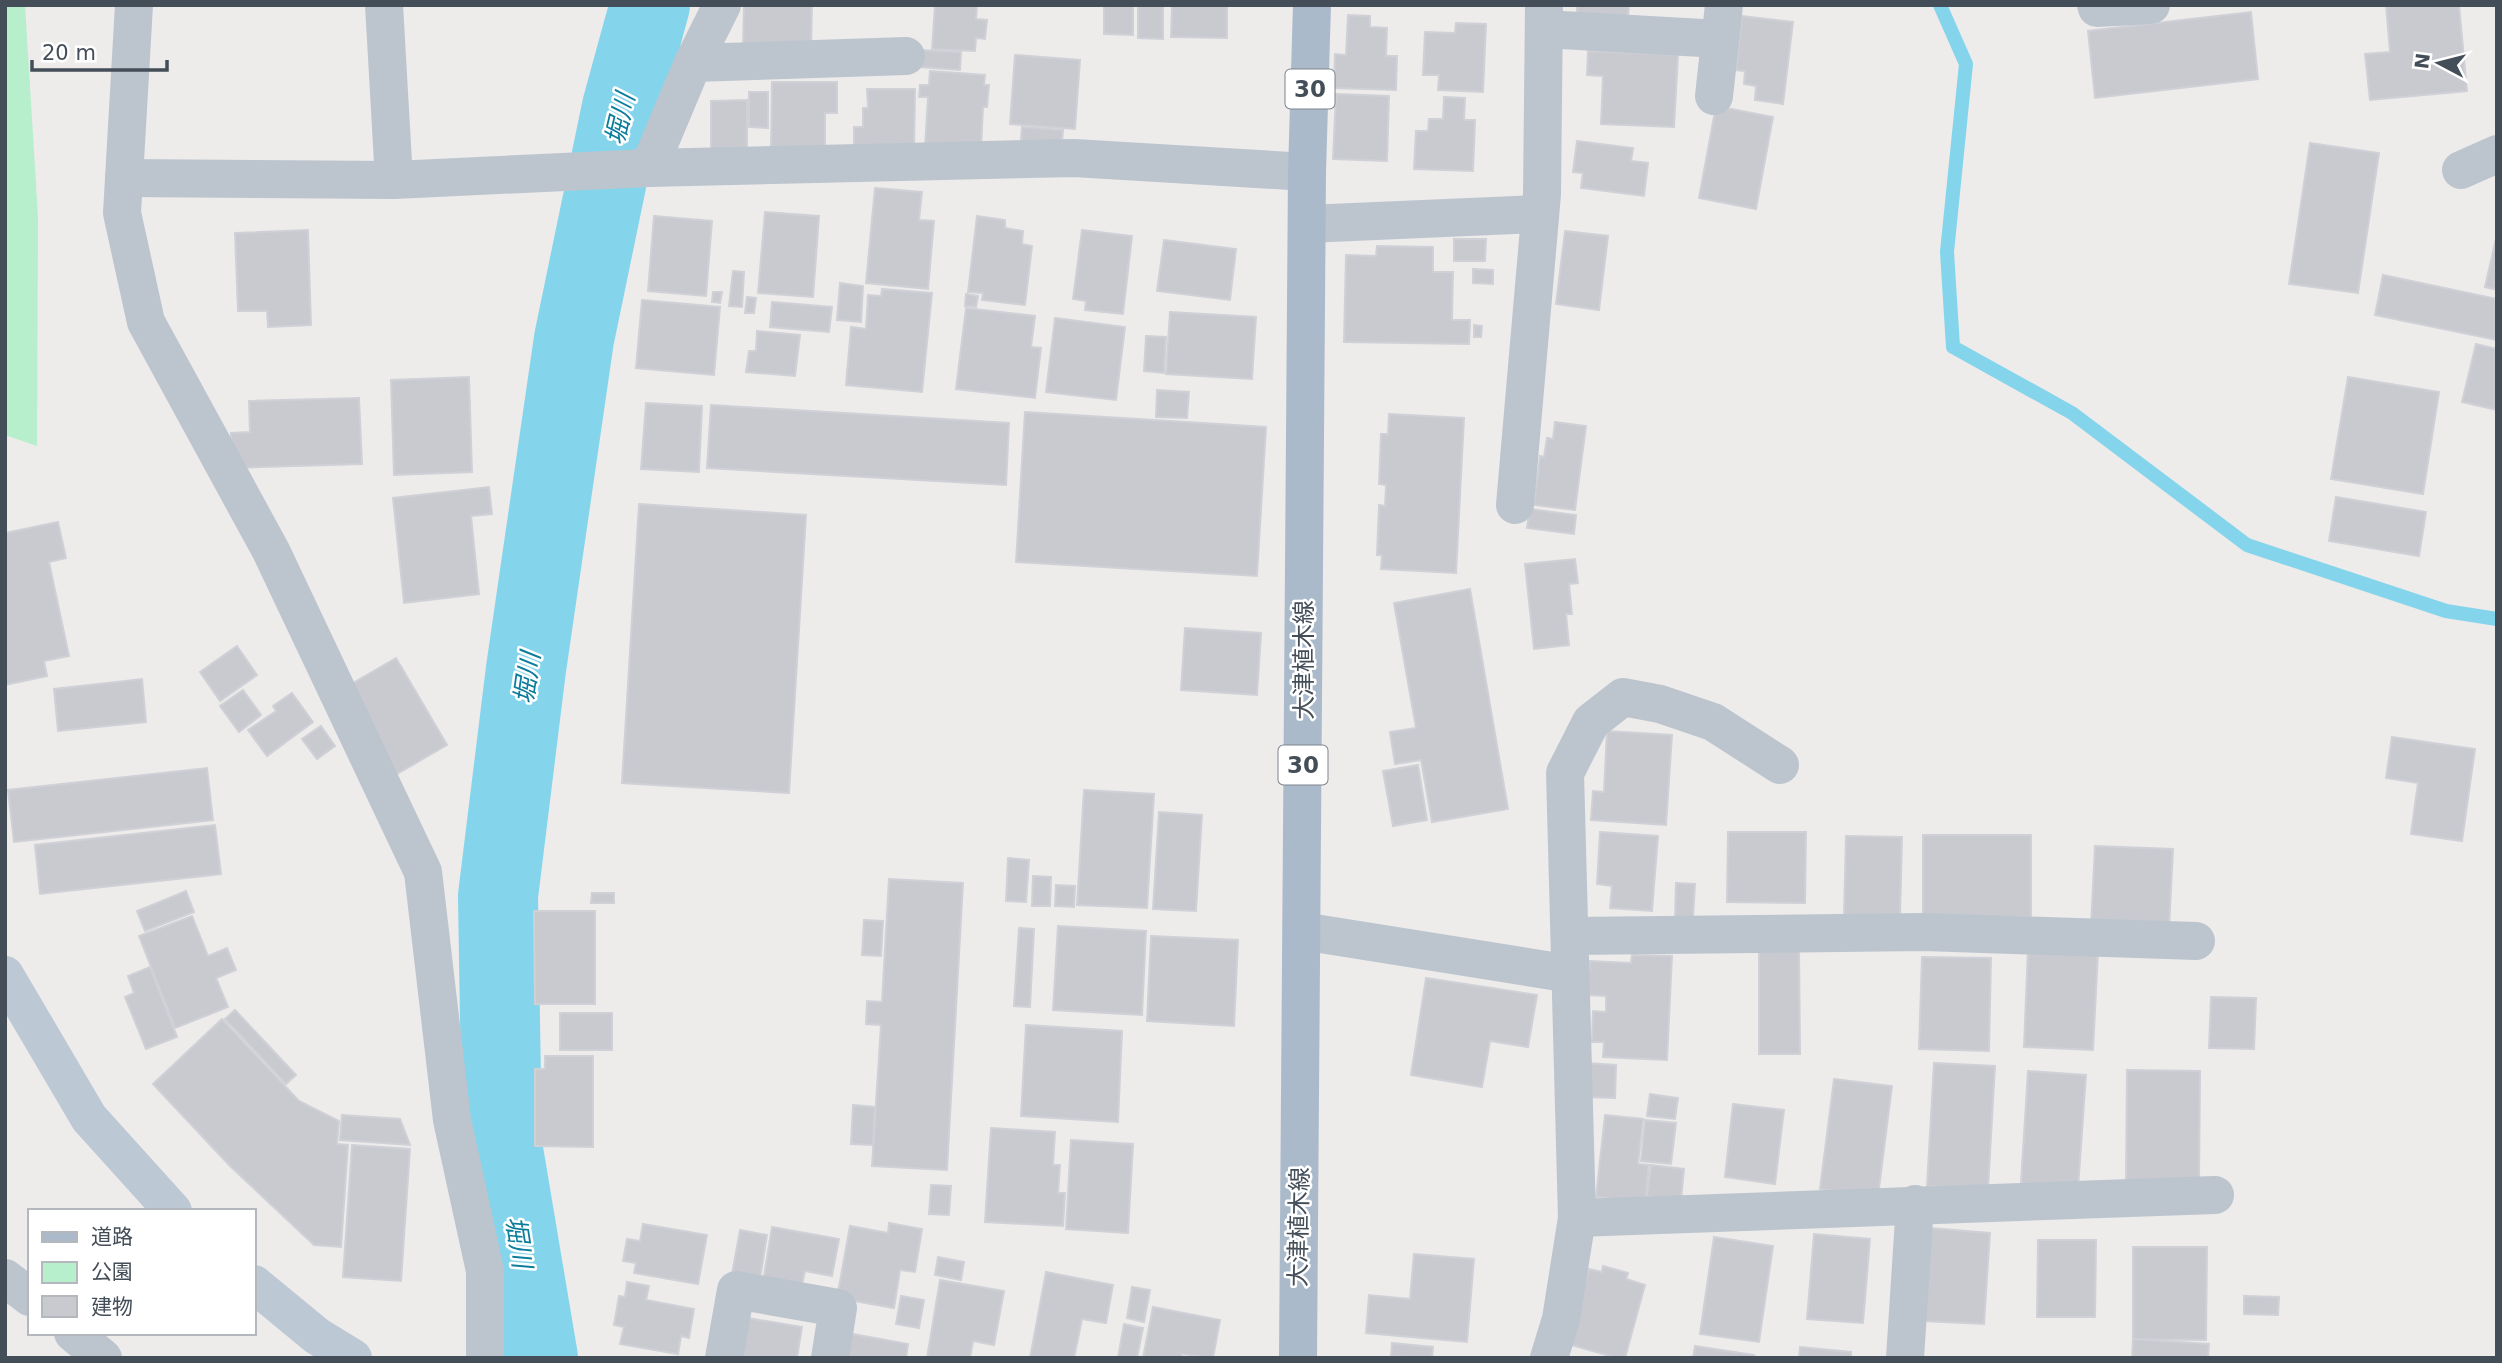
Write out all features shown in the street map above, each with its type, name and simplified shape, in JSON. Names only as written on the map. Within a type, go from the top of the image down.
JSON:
[{"type":"main road","name":"大津植木線","points":[[1298,1358],[1307,172],[1312,5]]},
{"type":"main road","points":[[5,975],[89,1118],[171,1209]]},
{"type":"main road","points":[[256,1286],[317,1336],[353,1358]]},
{"type":"street","points":[[134,5],[122,213],[146,322],[271,551],[423,872],[452,1120],[485,1271],[485,1358]]},
{"type":"street","points":[[384,5],[394,180]]},
{"type":"street","points":[[649,167],[693,63],[722,5]]},
{"type":"street","points":[[2096,5],[2097,8],[2151,5]]},
{"type":"street","points":[[1515,505],[1542,194],[1544,17],[1722,22],[1714,96]]},
{"type":"street","points":[[693,63],[906,56]]},
{"type":"street","points":[[2461,170],[2497,153]]},
{"type":"street","points":[[124,178],[394,180],[649,167],[1074,158],[1307,172]]},
{"type":"street","points":[[1307,224],[1540,214]]},
{"type":"street","points":[[1549,1358],[1561,1318],[1577,1218],[1565,773],[1591,722],[1623,697],[1660,704],[1713,722],[1780,765]]},
{"type":"street","points":[[1302,931],[1571,974]]},
{"type":"street","points":[[1570,936],[1924,932],[2196,941]]},
{"type":"street","points":[[1577,1218],[2215,1195]]},
{"type":"street","points":[[1905,1358],[1914,1204]]},
{"type":"street","points":[[5,1278],[28,1295]]},
{"type":"street","points":[[724,1358],[736,1290],[838,1308],[830,1358]]},
{"type":"street","points":[[76,1335],[103,1358]]},
{"type":"green space","points":[[5,5],[25,5],[38,217],[37,446],[5,435]]},
{"type":"building","points":[[744,5],[812,5],[811,50],[743,48]]},
{"type":"building","points":[[935,5],[977,5],[976,19],[987,20],[985,39],[976,38],[975,51],[932,49]]},
{"type":"building","points":[[1104,5],[1133,5],[1133,35],[1104,34]]},
{"type":"building","points":[[1138,5],[1163,5],[1163,39],[1138,38]]},
{"type":"building","points":[[1172,5],[1227,5],[1227,38],[1171,37]]},
{"type":"building","points":[[1577,5],[1629,5],[1628,16],[1577,14]]},
{"type":"building","points":[[2386,5],[2459,5],[2467,91],[2370,100],[2365,54],[2390,52]]},
{"type":"building","points":[[2251,12],[2258,79],[2095,98],[2088,31]]},
{"type":"building","points":[[1348,15],[1370,16],[1370,27],[1387,28],[1386,56],[1397,56],[1396,90],[1334,88],[1335,54],[1346,55]]},
{"type":"building","points":[[1742,16],[1793,22],[1783,104],[1755,100],[1756,86],[1744,84],[1745,71],[1736,70]]},
{"type":"building","points":[[1456,23],[1486,24],[1483,92],[1438,90],[1439,75],[1423,75],[1425,32],[1455,33]]},
{"type":"building","points":[[919,50],[961,52],[960,70],[919,67]]},
{"type":"building","points":[[1588,51],[1678,55],[1674,127],[1601,124],[1603,76],[1587,75]]},
{"type":"building","points":[[1015,55],[1080,60],[1075,129],[1010,124]]},
{"type":"building","points":[[930,71],[985,75],[984,85],[989,85],[987,107],[983,107],[981,149],[925,146],[928,97],[919,97],[920,85],[929,85]]},
{"type":"building","points":[[772,82],[837,82],[837,113],[825,113],[825,151],[771,151]]},
{"type":"building","points":[[867,89],[915,89],[914,151],[854,152],[854,127],[863,127],[863,108],[868,108]]},
{"type":"building","points":[[749,92],[768,92],[768,128],[749,127]]},
{"type":"building","points":[[1336,94],[1389,96],[1387,161],[1333,159]]},
{"type":"building","points":[[1444,97],[1465,98],[1464,120],[1475,120],[1473,171],[1414,169],[1416,131],[1428,131],[1429,119],[1443,119]]},
{"type":"building","points":[[747,100],[747,149],[711,149],[711,101]]},
{"type":"building","points":[[1716,106],[1773,117],[1756,209],[1699,198]]},
{"type":"building","points":[[1022,127],[1063,130],[1061,153],[1020,151]]},
{"type":"building","points":[[1577,141],[1633,148],[1631,161],[1648,163],[1644,196],[1581,188],[1583,173],[1573,172]]},
{"type":"building","points":[[2310,143],[2379,153],[2358,293],[2289,284]]},
{"type":"building","points":[[875,188],[922,192],[919,220],[934,221],[928,289],[866,283]]},
{"type":"building","points":[[765,212],[819,216],[813,297],[758,293]]},
{"type":"building","points":[[654,216],[712,221],[706,296],[648,291]]},
{"type":"building","points":[[977,216],[1005,220],[1005,228],[1023,231],[1022,244],[1032,246],[1025,305],[982,300],[983,293],[968,292]]},
{"type":"building","points":[[308,230],[311,325],[268,327],[267,311],[238,311],[235,233]]},
{"type":"building","points":[[1082,230],[1132,236],[1123,314],[1085,310],[1086,301],[1073,299]]},
{"type":"building","points":[[1565,231],[1608,236],[1599,310],[1556,304]]},
{"type":"building","points":[[2497,234],[2497,290],[2485,287]]},
{"type":"building","points":[[1454,239],[1486,239],[1485,261],[1454,261]]},
{"type":"building","points":[[1164,240],[1236,249],[1230,300],[1157,291]]},
{"type":"building","points":[[1377,246],[1433,247],[1433,272],[1453,272],[1452,320],[1470,320],[1469,344],[1344,342],[1346,255],[1376,256]]},
{"type":"building","points":[[1473,269],[1493,270],[1493,284],[1473,283]]},
{"type":"building","points":[[733,271],[744,272],[742,307],[729,306]]},
{"type":"building","points":[[2383,275],[2497,299],[2497,340],[2375,315]]},
{"type":"building","points":[[840,283],[863,286],[861,322],[837,320]]},
{"type":"building","points":[[882,289],[932,293],[922,392],[846,385],[851,327],[866,329],[868,295],[881,296]]},
{"type":"building","points":[[713,292],[722,292],[720,303],[712,302]]},
{"type":"building","points":[[966,294],[978,296],[976,307],[965,306]]},
{"type":"building","points":[[747,297],[756,298],[754,313],[745,313]]},
{"type":"building","points":[[642,300],[720,307],[714,375],[636,368]]},
{"type":"building","points":[[772,302],[832,307],[829,332],[770,327]]},
{"type":"building","points":[[966,308],[1035,316],[1031,347],[1041,348],[1035,398],[956,389]]},
{"type":"building","points":[[1170,312],[1256,317],[1252,379],[1166,374]]},
{"type":"building","points":[[1055,318],[1125,327],[1116,400],[1046,392]]},
{"type":"building","points":[[1474,325],[1482,326],[1481,337],[1474,337]]},
{"type":"building","points":[[757,331],[800,335],[795,376],[746,372],[749,351],[756,351]]},
{"type":"building","points":[[1146,336],[1166,337],[1164,373],[1144,371]]},
{"type":"building","points":[[2476,344],[2497,349],[2497,410],[2462,402]]},
{"type":"building","points":[[469,377],[472,472],[394,475],[391,380]]},
{"type":"building","points":[[2348,377],[2439,392],[2423,494],[2331,479]]},
{"type":"building","points":[[1157,390],[1189,392],[1187,418],[1156,417]]},
{"type":"building","points":[[359,398],[362,464],[232,468],[231,433],[250,432],[249,401]]},
{"type":"building","points":[[646,403],[702,406],[699,472],[641,469]]},
{"type":"building","points":[[711,405],[1009,423],[1006,485],[707,468]]},
{"type":"building","points":[[1025,412],[1266,427],[1257,576],[1016,562]]},
{"type":"building","points":[[1389,414],[1464,418],[1456,573],[1381,569],[1382,555],[1377,555],[1379,505],[1385,506],[1386,485],[1379,484],[1381,434],[1388,434]]},
{"type":"building","points":[[1555,422],[1586,426],[1575,510],[1534,505],[1540,456],[1544,457],[1547,438],[1553,439]]},
{"type":"building","points":[[489,487],[492,514],[471,516],[479,594],[404,603],[393,498]]},
{"type":"building","points":[[2336,497],[2426,512],[2419,556],[2329,541]]},
{"type":"building","points":[[639,504],[806,515],[789,793],[622,783]]},
{"type":"building","points":[[1530,509],[1576,515],[1574,534],[1527,528]]},
{"type":"building","points":[[58,522],[66,558],[49,562],[69,656],[44,661],[47,676],[5,685],[5,533]]},
{"type":"building","points":[[1575,559],[1578,583],[1569,584],[1572,614],[1566,614],[1569,645],[1534,649],[1525,564]]},
{"type":"building","points":[[1470,589],[1508,809],[1432,822],[1421,760],[1395,764],[1390,732],[1416,728],[1394,603]]},
{"type":"building","points":[[1185,628],[1261,633],[1257,695],[1181,690]]},
{"type":"building","points":[[237,646],[257,675],[220,701],[200,672]]},
{"type":"building","points":[[396,658],[447,745],[397,774],[346,687]]},
{"type":"building","points":[[142,679],[146,722],[58,731],[54,689]]},
{"type":"building","points":[[243,690],[261,715],[239,732],[220,706]]},
{"type":"building","points":[[292,693],[313,722],[267,756],[248,730],[276,711],[273,706]]},
{"type":"building","points":[[321,726],[335,746],[317,759],[302,739]]},
{"type":"building","points":[[1607,731],[1672,735],[1666,825],[1591,820],[1593,791],[1604,792]]},
{"type":"building","points":[[2392,737],[2475,749],[2462,841],[2411,834],[2418,783],[2386,778]]},
{"type":"building","points":[[1418,765],[1427,820],[1393,826],[1383,771]]},
{"type":"building","points":[[207,768],[213,820],[14,842],[8,790]]},
{"type":"building","points":[[1084,790],[1154,794],[1147,908],[1077,905]]},
{"type":"building","points":[[1159,812],[1202,815],[1196,911],[1153,909]]},
{"type":"building","points":[[215,825],[221,874],[40,894],[35,845]]},
{"type":"building","points":[[1600,832],[1658,836],[1652,911],[1610,908],[1612,886],[1597,884]]},
{"type":"building","points":[[1728,832],[1806,832],[1805,903],[1727,902]]},
{"type":"building","points":[[1923,835],[2031,835],[2031,917],[1923,917]]},
{"type":"building","points":[[1846,836],[1902,837],[1900,917],[1844,915]]},
{"type":"building","points":[[2095,846],[2173,849],[2169,929],[2091,925]]},
{"type":"building","points":[[1008,858],[1029,860],[1026,902],[1006,901]]},
{"type":"building","points":[[1033,876],[1051,877],[1050,906],[1032,906]]},
{"type":"building","points":[[889,879],[963,883],[947,1170],[872,1166],[881,1025],[866,1024],[867,1001],[882,1002]]},
{"type":"building","points":[[1676,883],[1695,884],[1693,918],[1675,917]]},
{"type":"building","points":[[1056,885],[1075,886],[1074,907],[1055,906]]},
{"type":"building","points":[[186,891],[194,912],[145,931],[137,911]]},
{"type":"building","points":[[592,893],[614,893],[614,903],[591,903]]},
{"type":"building","points":[[534,911],[595,911],[595,1004],[535,1004]]},
{"type":"building","points":[[192,916],[208,956],[227,948],[236,970],[216,978],[228,1007],[175,1028],[139,936]]},
{"type":"building","points":[[864,920],[883,921],[881,956],[862,955]]},
{"type":"building","points":[[1058,926],[1146,931],[1142,1015],[1053,1010]]},
{"type":"building","points":[[1019,928],[1034,929],[1030,1007],[1014,1006]]},
{"type":"building","points":[[1151,936],[1238,940],[1234,1026],[1147,1021]]},
{"type":"building","points":[[2028,948],[2098,951],[2093,1050],[2024,1047]]},
{"type":"building","points":[[1759,950],[1799,950],[1800,1054],[1759,1054]]},
{"type":"building","points":[[1632,955],[1672,956],[1667,1060],[1603,1057],[1604,1042],[1592,1042],[1593,1011],[1606,1012],[1606,996],[1588,995],[1590,961],[1631,963]]},
{"type":"building","points":[[1922,957],[1991,958],[1989,1051],[1919,1049]]},
{"type":"building","points":[[150,967],[177,1037],[146,1049],[125,997],[134,993],[128,976]]},
{"type":"building","points":[[1426,978],[1537,995],[1528,1047],[1490,1041],[1482,1087],[1411,1075]]},
{"type":"building","points":[[2211,997],[2256,998],[2254,1049],[2209,1048]]},
{"type":"building","points":[[235,1010],[296,1075],[286,1084],[225,1019]]},
{"type":"building","points":[[560,1013],[612,1013],[612,1050],[560,1050]]},
{"type":"building","points":[[222,1019],[299,1101],[339,1121],[337,1144],[348,1145],[341,1247],[314,1245],[230,1166],[153,1084]]},
{"type":"building","points":[[1026,1025],[1122,1031],[1118,1122],[1021,1116]]},
{"type":"building","points":[[545,1056],[593,1056],[593,1147],[535,1146],[535,1069],[545,1069]]},
{"type":"building","points":[[1586,1063],[1616,1065],[1615,1098],[1584,1097]]},
{"type":"building","points":[[1934,1063],[1995,1066],[1988,1189],[1927,1186]]},
{"type":"building","points":[[2127,1070],[2200,1071],[2199,1182],[2126,1182]]},
{"type":"building","points":[[2028,1071],[2086,1075],[2078,1188],[2021,1183]]},
{"type":"building","points":[[1834,1079],[1892,1086],[1878,1196],[1820,1189]]},
{"type":"building","points":[[1650,1094],[1678,1098],[1675,1119],[1647,1116]]},
{"type":"building","points":[[1733,1104],[1784,1110],[1775,1184],[1725,1177]]},
{"type":"building","points":[[853,1105],[875,1107],[873,1145],[851,1144]]},
{"type":"building","points":[[342,1115],[400,1119],[410,1145],[340,1140]]},
{"type":"building","points":[[1605,1115],[1643,1119],[1638,1164],[1649,1165],[1645,1202],[1596,1197]]},
{"type":"building","points":[[1645,1120],[1676,1123],[1671,1164],[1641,1161]]},
{"type":"building","points":[[991,1128],[1055,1132],[1053,1165],[1060,1165],[1058,1193],[1065,1193],[1063,1226],[985,1222]]},
{"type":"building","points":[[1071,1140],[1133,1144],[1128,1233],[1066,1229]]},
{"type":"building","points":[[352,1145],[410,1149],[401,1281],[343,1277]]},
{"type":"building","points":[[1651,1165],[1684,1169],[1681,1200],[1647,1196]]},
{"type":"building","points":[[931,1185],[951,1186],[949,1215],[929,1214]]},
{"type":"building","points":[[889,1223],[922,1229],[915,1272],[900,1270],[894,1308],[837,1298],[850,1226],[888,1233]]},
{"type":"building","points":[[643,1224],[707,1235],[698,1284],[634,1273],[636,1263],[623,1261],[627,1239],[640,1241]]},
{"type":"building","points":[[772,1227],[839,1239],[832,1276],[805,1271],[801,1289],[763,1282]]},
{"type":"building","points":[[1930,1228],[1990,1233],[1984,1324],[1923,1321]]},
{"type":"building","points":[[740,1230],[767,1235],[760,1279],[732,1274]]},
{"type":"building","points":[[1814,1234],[1870,1239],[1863,1323],[1807,1319]]},
{"type":"building","points":[[1714,1237],[1773,1246],[1759,1342],[1700,1334]]},
{"type":"building","points":[[2038,1240],[2096,1240],[2095,1317],[2037,1317]]},
{"type":"building","points":[[2133,1247],[2207,1247],[2206,1340],[2133,1339]]},
{"type":"building","points":[[1414,1254],[1474,1259],[1467,1342],[1366,1333],[1369,1295],[1410,1299]]},
{"type":"building","points":[[938,1257],[964,1262],[961,1280],[935,1275]]},
{"type":"building","points":[[1603,1266],[1628,1273],[1626,1279],[1645,1285],[1625,1358],[1568,1344],[1589,1269],[1602,1272]]},
{"type":"building","points":[[1046,1272],[1113,1285],[1106,1323],[1082,1319],[1074,1358],[1030,1358]]},
{"type":"building","points":[[940,1280],[1004,1291],[994,1345],[973,1341],[970,1358],[927,1358]]},
{"type":"building","points":[[627,1282],[649,1286],[646,1300],[694,1309],[689,1338],[681,1336],[678,1354],[620,1344],[624,1327],[614,1325],[619,1296],[625,1297]]},
{"type":"building","points":[[1132,1287],[1150,1290],[1144,1322],[1127,1318]]},
{"type":"building","points":[[901,1296],[924,1300],[919,1328],[896,1324]]},
{"type":"building","points":[[2244,1296],[2279,1297],[2278,1315],[2244,1314]]},
{"type":"building","points":[[1153,1307],[1220,1320],[1213,1358],[1182,1354],[1181,1358],[1143,1358]]},
{"type":"building","points":[[748,1318],[802,1327],[797,1358],[741,1358]]},
{"type":"building","points":[[1124,1324],[1143,1328],[1137,1358],[1118,1358]]},
{"type":"building","points":[[842,1332],[908,1344],[906,1358],[855,1358],[839,1355]]},
{"type":"building","points":[[2133,1339],[2209,1344],[2208,1358],[2132,1358]]},
{"type":"building","points":[[1392,1343],[1433,1347],[1432,1358],[1391,1356]]},
{"type":"building","points":[[1695,1346],[1754,1355],[1753,1358],[1693,1358]]},
{"type":"building","points":[[1800,1347],[1851,1352],[1851,1358],[1799,1358]]},
{"type":"waterway","name":"堀川","points":[[538,1358],[502,1144],[498,896],[526,669],[574,339],[622,107],[650,5]]},
{"type":"waterway","points":[[1940,5],[1966,64],[1947,252],[1953,347],[2072,413],[2247,545],[2446,611],[2497,619]]}]
